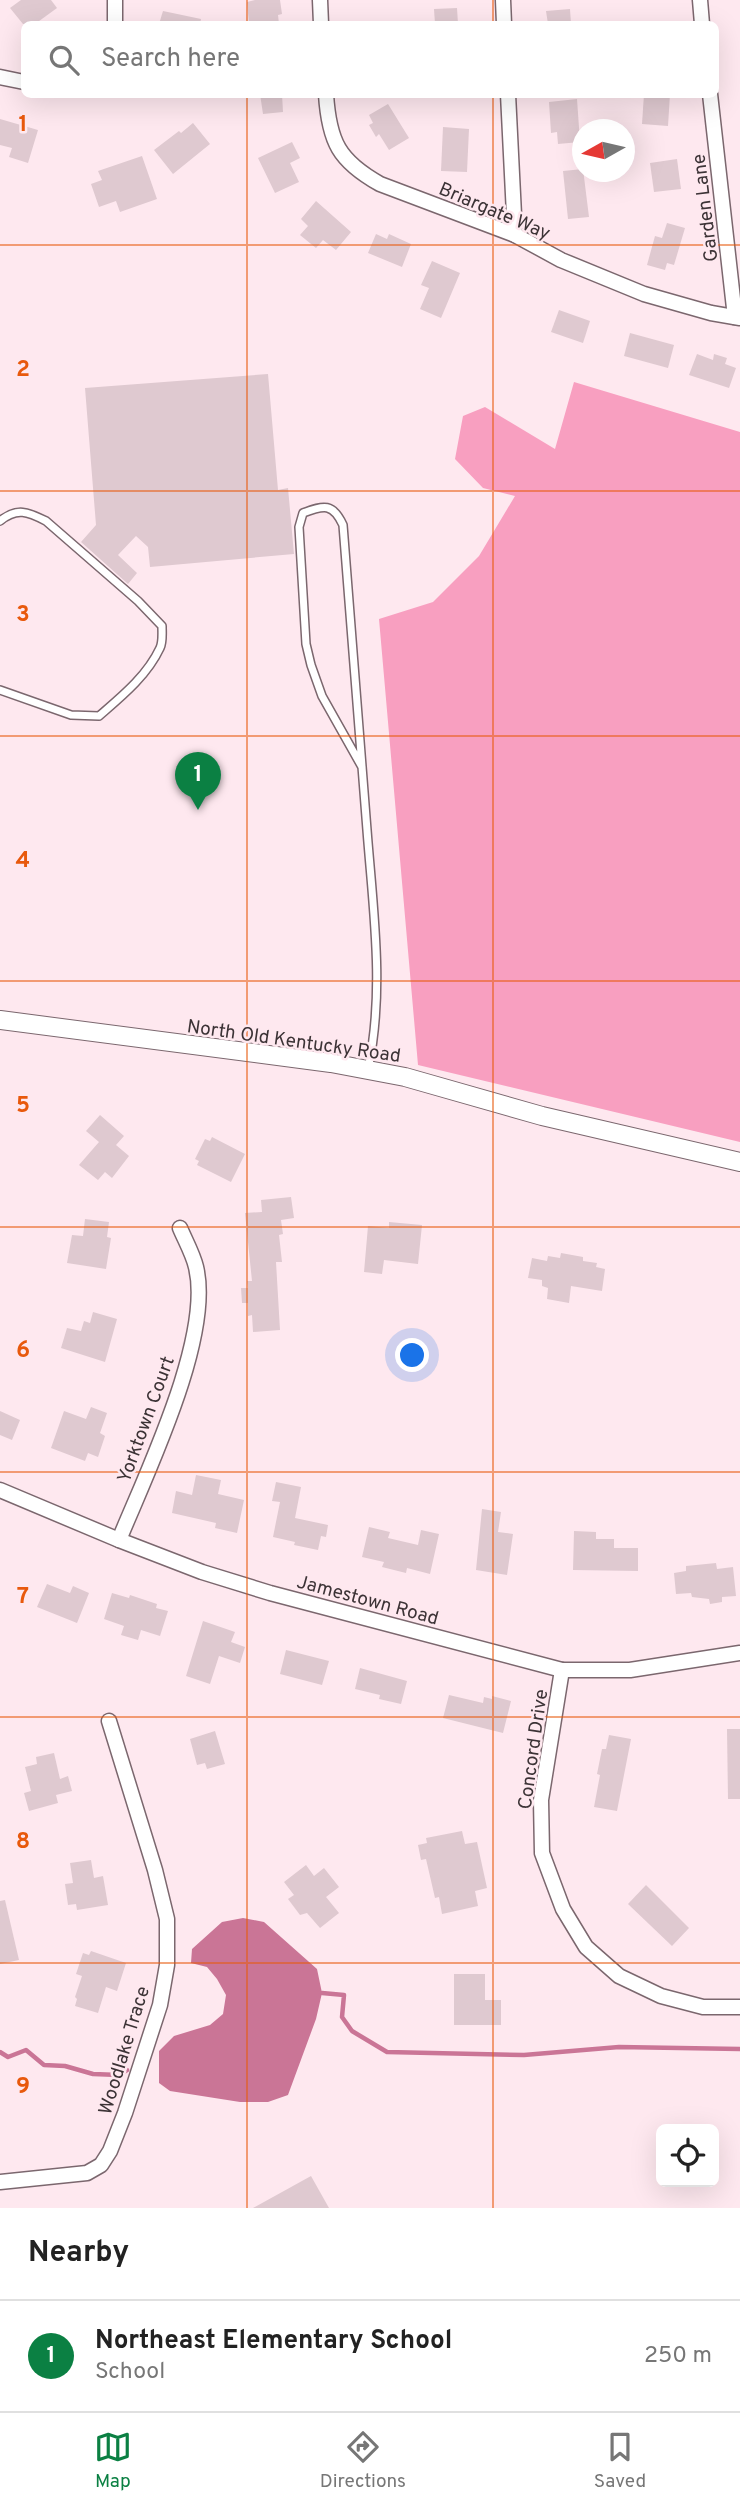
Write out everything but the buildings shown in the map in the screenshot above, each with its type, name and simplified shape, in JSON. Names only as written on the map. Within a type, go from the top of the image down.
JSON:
[{"type":"street","points":[[115,0],[115,21]]},
{"type":"street","points":[[320,0],[321,21]]},
{"type":"street","points":[[502,0],[504,21]]},
{"type":"street","points":[[700,0],[702,21]]},
{"type":"street","points":[[0,77],[21,81]]},
{"type":"street","name":"Briargate Way","points":[[327,98],[334,141],[346,162],[380,184],[515,235],[561,260],[644,294],[738,318]]},
{"type":"street","points":[[508,98],[515,235]]},
{"type":"street","name":"Garden Lane","points":[[710,98],[738,318]]},
{"type":"street","name":"North Old Kentucky Road","points":[[0,1020],[331,1063],[405,1077],[542,1116],[740,1162]]},
{"type":"street","name":"Yorktown Court","points":[[119,1540],[175,1403],[198,1310],[197,1268],[180,1227]]},
{"type":"street","name":"Jamestown Road","points":[[0,1490],[202,1572],[270,1593],[562,1670],[630,1670],[740,1653]]},
{"type":"street","name":"Concord Drive","points":[[562,1670],[541,1800],[542,1853],[563,1909],[586,1947],[619,1976],[661,1996],[703,2007],[740,2007]]},
{"type":"street","name":"Woodlake Trace","points":[[0,2182],[87,2173],[102,2165],[125,2113],[160,2005],[167,1965],[167,1919],[155,1870],[109,1721]]},
{"type":"lane","points":[[362,767],[322,696],[306,643],[299,527],[303,513],[317,508],[328,507],[337,513],[343,526],[362,767],[377,964],[374,1041],[368,1070]]},
{"type":"lane","points":[[0,521],[9,513],[29,512],[46,521],[138,601],[162,626],[161,646],[150,663],[132,687],[99,716],[71,715],[0,690]]},
{"type":"shaded area","points":[[574,382],[740,432],[740,1142],[418,1065],[379,619],[433,602],[479,556],[515,496],[483,488],[455,459],[463,416],[485,407],[555,449]]},
{"type":"shaded area","points":[[243,1918],[264,1922],[317,1969],[322,1993],[316,2019],[288,2095],[268,2102],[240,2102],[170,2091],[159,2083],[159,2051],[174,2036],[210,2025],[223,2014],[226,1995],[207,1967],[191,1963],[192,1949],[222,1922]]},
{"type":"waterway","points":[[322,1993],[344,1995],[342,2017],[352,2031],[387,2052],[524,2055],[619,2047],[740,2049]]},
{"type":"waterway","points":[[0,2052],[8,2057],[26,2050],[44,2065],[65,2066],[93,2074],[119,2075],[127,2070]]},
{"type":"place","name":"Northeast Elementary School","points":[[198,810]]}]
